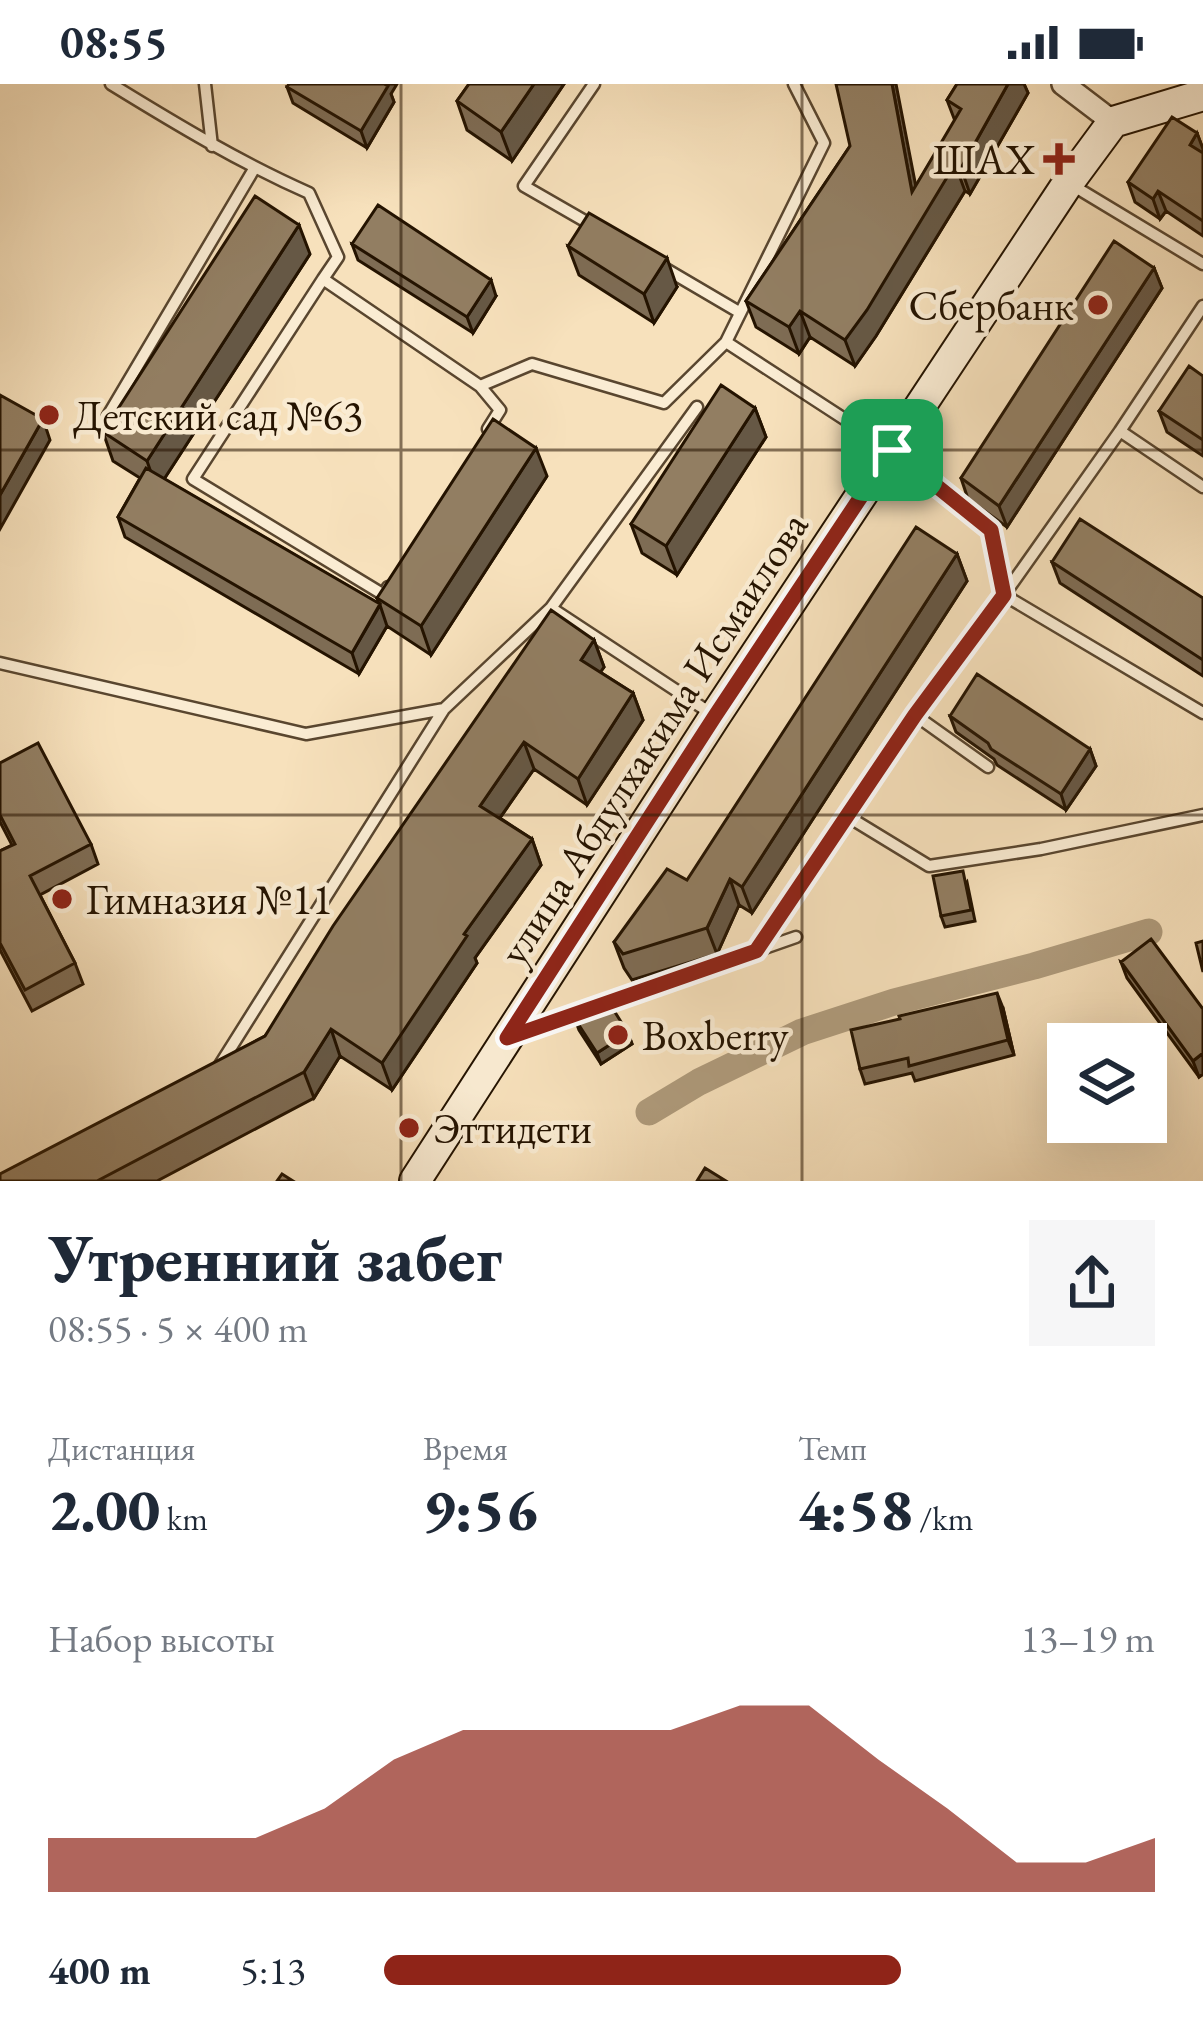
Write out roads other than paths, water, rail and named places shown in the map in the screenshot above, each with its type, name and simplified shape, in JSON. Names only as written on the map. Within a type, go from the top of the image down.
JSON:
[{"type":"main road","points":[[1113,122],[1203,95]]},
{"type":"main road","name":"улица Абдулхакима Исмаилова","points":[[416,1181],[715,716],[1113,122]]},
{"type":"street","points":[[1063,84],[1113,122]]},
{"type":"lane","points":[[111,84],[212,146],[309,193],[338,257],[193,479],[384,595],[395,576]]},
{"type":"lane","points":[[205,84],[212,146]]},
{"type":"lane","points":[[594,84],[524,186],[602,232]]},
{"type":"lane","points":[[480,386],[532,364],[664,403],[726,342],[824,143],[794,84]]},
{"type":"lane","points":[[106,418],[254,169]]},
{"type":"lane","points":[[1068,183],[1203,264]]},
{"type":"lane","points":[[641,255],[740,312]]},
{"type":"lane","points":[[323,279],[480,386],[500,410],[477,447]]},
{"type":"lane","points":[[756,951],[915,715],[1120,431],[1203,306]]},
{"type":"lane","points":[[726,342],[892,450],[991,530],[1004,595],[1203,713]]},
{"type":"lane","points":[[197,1080],[217,1070],[443,709],[551,608],[697,406]]},
{"type":"lane","points":[[1120,431],[1203,487]]},
{"type":"lane","points":[[551,608],[715,716]]},
{"type":"lane","points":[[0,664],[306,734],[443,709]]},
{"type":"lane","points":[[915,715],[988,766]]},
{"type":"lane","points":[[847,816],[928,866],[1040,849],[1203,814]]},
{"type":"lane","points":[[507,1038],[796,938]]},
{"type":"waterway","points":[[649,1112],[802,1032],[1149,932]]},
{"type":"place","name":"ШАХ","points":[[1059,159]]},
{"type":"place","name":"Сбербанк","points":[[1098,305]]},
{"type":"place","name":"Детский сад №63","points":[[49,415]]},
{"type":"place","name":"Гимназия №11","points":[[62,899]]},
{"type":"place","name":"Boxberry","points":[[618,1035]]},
{"type":"place","name":"Эттидети","points":[[409,1128]]}]
